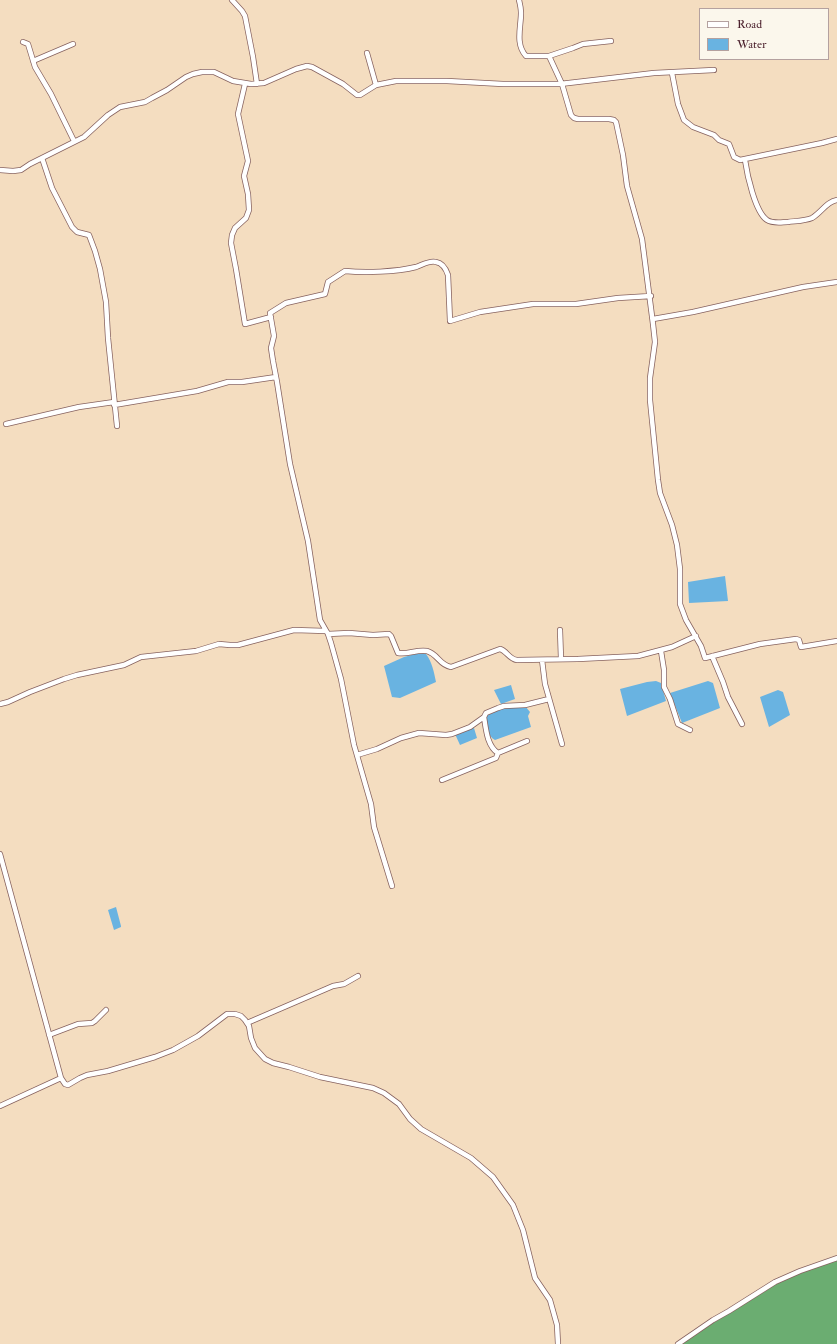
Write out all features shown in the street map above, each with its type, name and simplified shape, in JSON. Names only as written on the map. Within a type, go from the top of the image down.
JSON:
[{"type":"street","points":[[232,0],[245,16],[257,84]]},
{"type":"street","points":[[519,0],[521,10],[518,31],[524,55],[530,57],[549,56],[583,44],[611,41]]},
{"type":"street","points":[[23,42],[28,44],[35,67],[51,94],[74,142]]},
{"type":"street","points":[[33,61],[73,44]]},
{"type":"street","points":[[367,53],[376,85]]},
{"type":"street","points":[[549,56],[562,84],[571,115],[574,118],[609,119],[616,122],[623,155],[627,186],[642,239],[655,342],[650,378],[650,400],[658,480],[660,493],[672,525],[677,545],[680,569],[680,604],[686,620],[696,636],[705,658],[760,644],[796,638],[798,639],[801,647],[837,641]]},
{"type":"street","points":[[0,170],[18,171],[84,136],[108,115],[120,107],[145,102],[167,90],[186,76],[202,72],[214,72],[245,84],[257,84],[270,80],[296,68],[307,66],[319,70],[343,84],[357,95],[360,95],[376,85],[396,81],[447,80],[509,84],[562,84],[654,74],[714,70]]},
{"type":"street","points":[[672,73],[678,104],[684,120],[693,128],[714,134],[719,140],[729,144],[736,159],[745,160],[822,144],[837,139]]},
{"type":"street","points":[[245,84],[238,114],[248,161],[244,176],[248,194],[249,210],[246,218],[235,228],[231,243],[245,324],[270,317]]},
{"type":"street","points":[[42,158],[52,188],[67,219],[76,232],[89,235],[95,251],[106,302],[117,426]]},
{"type":"street","points":[[745,160],[748,180],[752,191],[763,217],[767,220],[796,222],[811,218],[825,206],[837,200]]},
{"type":"street","points":[[392,886],[374,827],[371,804],[350,727],[340,679],[327,633],[320,620],[311,557],[290,464],[270,348],[274,336],[270,313],[286,303],[325,294],[328,282],[345,271],[356,272],[415,267],[435,261],[440,263],[446,269],[448,275],[450,321],[480,312],[533,304],[576,304],[618,298],[650,296]]},
{"type":"street","points":[[652,319],[693,312],[803,287],[837,282]]},
{"type":"street","points":[[6,424],[79,407],[114,404],[197,391],[228,382],[276,378]]},
{"type":"street","points":[[0,704],[76,675],[124,665],[141,657],[196,651],[219,644],[238,645],[294,630],[373,635],[389,634],[398,653],[404,654],[421,650],[434,654],[444,666],[450,667],[500,649],[504,650],[513,659],[542,660],[638,656],[661,651],[696,636]]},
{"type":"street","points":[[560,630],[561,659]]},
{"type":"street","points":[[661,651],[664,670],[664,687],[670,699],[678,724],[690,730]]},
{"type":"street","points":[[712,656],[728,697],[742,724]]},
{"type":"street","points":[[542,660],[543,673],[549,699],[562,744]]},
{"type":"street","points":[[357,755],[418,733],[452,734],[470,727],[484,717],[486,713],[504,706],[525,705],[549,699]]},
{"type":"street","points":[[484,717],[486,734],[493,750],[498,753]]},
{"type":"street","points":[[442,780],[496,758],[498,753],[527,741]]},
{"type":"street","points":[[0,854],[61,1078],[65,1084],[68,1085],[87,1075],[108,1071],[156,1057],[190,1042],[227,1014],[235,1014],[240,1016],[247,1023],[255,1048],[265,1059],[273,1063],[320,1077],[373,1088],[384,1093],[399,1104],[410,1119],[421,1129],[471,1158],[493,1177],[513,1204],[523,1230],[535,1278],[550,1300],[557,1325],[558,1344]]},
{"type":"street","points":[[247,1023],[358,976]]},
{"type":"street","points":[[49,1035],[78,1024],[92,1023],[106,1010]]},
{"type":"street","points":[[0,1106],[61,1078]]},
{"type":"street","points":[[678,1344],[712,1320],[775,1282],[800,1271],[837,1258]]},
{"type":"green space","points":[[837,1260],[837,1344],[682,1344],[698,1332],[767,1290],[775,1282]]},
{"type":"water","points":[[725,576],[728,601],[689,603],[688,582]]},
{"type":"water","points":[[419,653],[426,654],[428,657],[436,682],[400,698],[392,697],[384,666],[404,657]]},
{"type":"water","points":[[656,681],[661,683],[666,701],[627,716],[620,689]]},
{"type":"water","points":[[708,681],[713,683],[720,708],[682,723],[670,693]]},
{"type":"water","points":[[511,685],[515,699],[501,704],[494,690]]},
{"type":"water","points":[[778,690],[783,692],[790,715],[769,727],[760,697]]},
{"type":"water","points":[[525,706],[530,712],[528,716],[531,727],[495,740],[490,736],[486,716],[503,708]]},
{"type":"water","points":[[474,728],[477,738],[460,745],[455,734]]},
{"type":"water","points":[[116,907],[121,927],[114,930],[108,910]]}]
